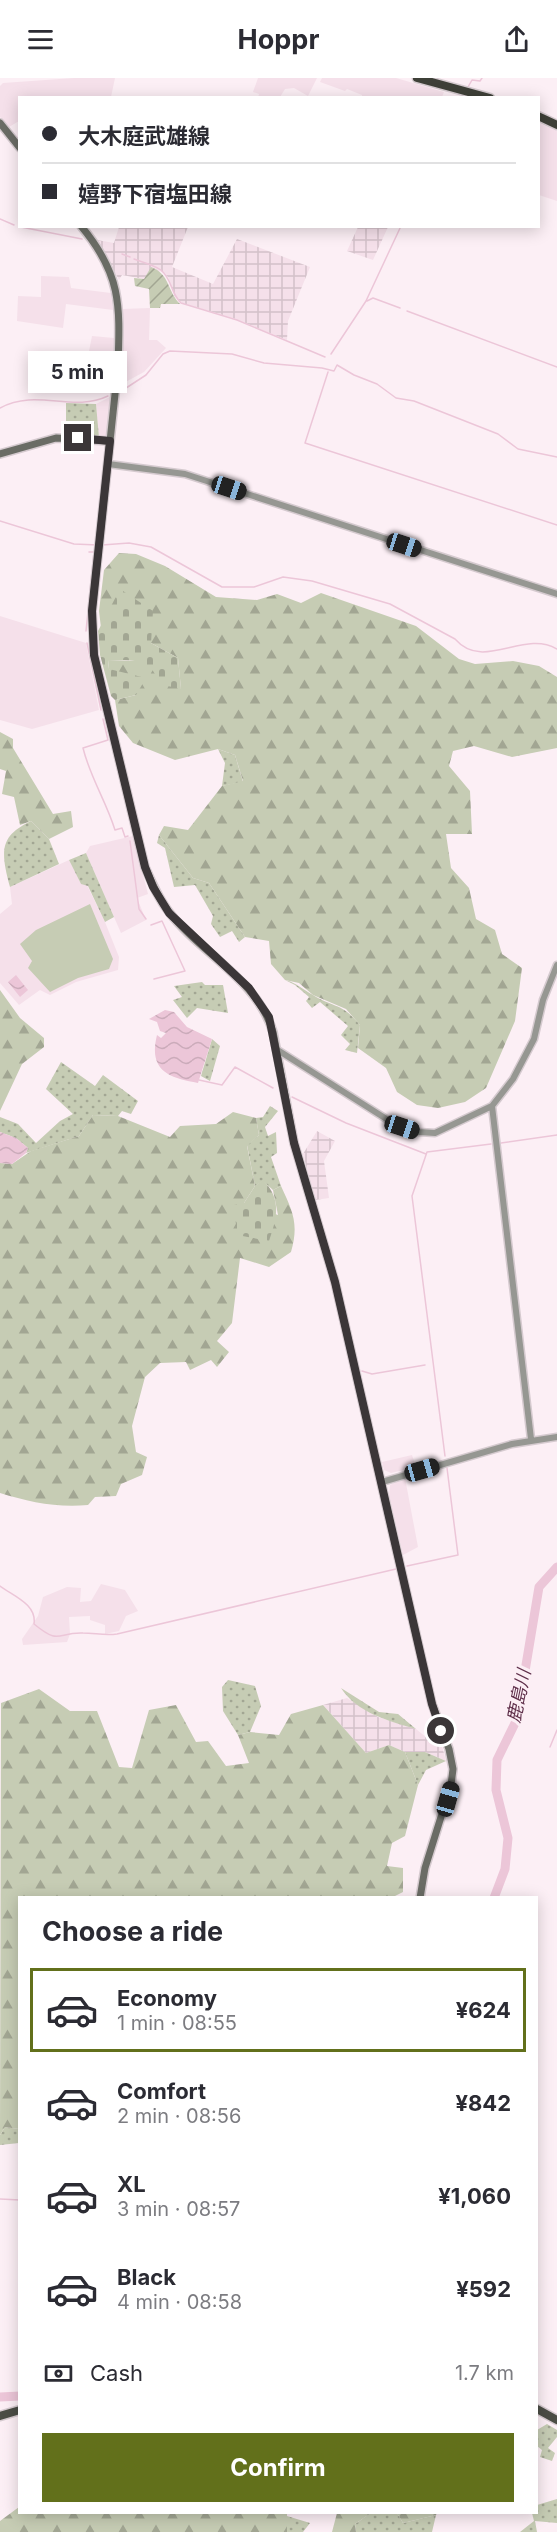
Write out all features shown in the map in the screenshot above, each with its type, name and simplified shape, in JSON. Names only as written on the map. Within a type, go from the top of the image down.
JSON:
[{"type":"highway","points":[[417,78],[483,96]]},
{"type":"highway","points":[[540,117],[557,125]]},
{"type":"main road","points":[[0,123],[18,146]]},
{"type":"main road","points":[[82,228],[106,261],[116,285],[118,366],[92,611],[94,655],[145,867],[153,887],[169,913],[260,1001],[269,1017],[294,1143],[335,1282],[432,1704],[449,1749],[453,1769],[450,1792],[425,1868],[420,1896]]},
{"type":"main road","points":[[0,454],[56,438],[110,441]]},
{"type":"main road","points":[[538,2410],[557,2420]]},
{"type":"main road","points":[[0,2416],[18,2411]]},
{"type":"street","points":[[108,464],[185,474],[557,594]]},
{"type":"street","points":[[276,1049],[388,1120],[419,1132],[435,1133],[492,1106],[513,1079],[534,1038],[543,1000],[557,965]]},
{"type":"street","points":[[492,1106],[531,1439]]},
{"type":"street","points":[[382,1482],[531,1439],[557,1437]]},
{"type":"shaded area","points":[[74,78],[115,78],[111,96],[18,96],[18,122],[9,127],[0,117],[0,86],[3,83]]},
{"type":"shaded area","points":[[258,78],[317,78],[308,96],[294,88],[285,89],[281,96],[258,96],[259,94],[253,92]]},
{"type":"shaded area","points":[[322,78],[396,78],[444,92],[442,96],[362,96],[347,89],[345,91],[320,82]]},
{"type":"shaded area","points":[[540,123],[557,131],[557,201],[540,195]]},
{"type":"shaded area","points":[[119,228],[188,228],[172,267],[213,284],[237,239],[310,267],[288,321],[287,340],[233,318],[182,303],[175,297],[168,277],[161,271],[144,279],[122,275],[119,280],[97,240],[114,243]]},
{"type":"shaded area","points":[[358,228],[388,228],[373,260],[347,251]]},
{"type":"shaded area","points":[[41,276],[69,277],[71,288],[111,293],[113,310],[66,304],[63,328],[17,321],[18,296],[41,297]]},
{"type":"shaded area","points":[[150,308],[149,340],[157,340],[166,348],[144,372],[120,385],[122,309]]},
{"type":"shaded area","points":[[92,336],[114,338],[113,360],[88,356]]},
{"type":"shaded area","points":[[110,397],[106,437],[99,437],[96,404]]},
{"type":"shaded area","points":[[0,616],[86,643],[99,710],[32,729],[0,720]]},
{"type":"shaded area","points":[[133,836],[148,894],[137,898],[146,920],[121,933],[86,853],[90,846]]},
{"type":"shaded area","points":[[69,860],[81,884],[87,885],[105,922],[119,957],[118,970],[76,982],[50,995],[40,990],[19,1005],[0,983],[0,914],[12,904],[10,887]]},
{"type":"shaded area","points":[[317,1131],[335,1141],[324,1161],[329,1198],[315,1200],[303,1154]]},
{"type":"shaded area","points":[[412,1455],[416,1467],[391,1473],[384,1470],[382,1462]]},
{"type":"shaded area","points":[[405,1478],[418,1547],[403,1555],[389,1496],[390,1485]]},
{"type":"shaded area","points":[[101,1584],[125,1590],[138,1611],[126,1616],[119,1631],[105,1634],[105,1625],[90,1620],[90,1616],[69,1617],[70,1634],[67,1642],[23,1645],[22,1639],[38,1616],[43,1597],[67,1587],[81,1588],[80,1602],[91,1601]]},
{"type":"shaded area","points":[[347,1698],[378,1717],[416,1729],[432,1742],[441,1742],[446,1761],[425,1752],[405,1752],[389,1745],[366,1753],[323,1705]]},
{"type":"green space","points":[[151,267],[162,274],[180,304],[161,304],[160,308],[150,308],[149,289],[135,286],[134,278],[144,279]]},
{"type":"green space","points":[[66,403],[96,404],[99,437],[66,435]]},
{"type":"green space","points":[[119,553],[136,554],[165,566],[216,597],[257,600],[277,594],[301,603],[321,593],[416,626],[459,659],[475,664],[513,661],[539,666],[557,677],[557,748],[512,757],[474,746],[453,751],[449,766],[470,791],[472,834],[446,834],[451,868],[469,888],[476,919],[495,930],[502,954],[522,968],[515,1021],[486,1088],[465,1102],[438,1108],[417,1105],[397,1092],[386,1068],[358,1048],[360,1025],[346,1009],[313,995],[299,983],[285,980],[271,964],[269,941],[245,937],[209,883],[193,878],[159,835],[164,826],[188,830],[222,786],[243,781],[235,755],[218,749],[175,760],[133,743],[119,726],[115,700],[136,695],[109,669],[108,660],[143,661],[181,689],[178,658],[151,643],[121,590],[101,628],[99,611],[104,570]]},
{"type":"green space","points":[[120,589],[153,611],[151,643],[178,658],[181,689],[159,684],[156,675],[146,664],[108,660],[109,669],[146,678],[136,695],[115,700],[111,696],[100,655],[98,631]]},
{"type":"green space","points":[[0,732],[13,739],[13,748],[53,814],[71,811],[73,827],[49,839],[31,821],[20,825],[14,797],[2,794],[6,771],[0,769]]},
{"type":"green space","points":[[218,749],[235,755],[243,782],[222,786],[225,763]]},
{"type":"green space","points":[[31,821],[49,839],[59,864],[10,887],[5,863],[5,846],[13,832]]},
{"type":"green space","points":[[159,835],[193,878],[209,883],[245,937],[239,942],[232,931],[220,937],[211,924],[213,916],[195,885],[174,887],[165,848],[157,843]]},
{"type":"green space","points":[[86,853],[114,917],[105,922],[88,886],[81,884],[69,860]]},
{"type":"green space","points":[[90,904],[113,959],[109,969],[78,978],[50,992],[28,968],[32,961],[20,944],[36,930]]},
{"type":"green space","points":[[285,980],[343,1009],[360,1025],[357,1053],[345,1050],[350,1044],[341,1035],[348,1026],[320,1002],[312,1008],[306,1001],[309,997]]},
{"type":"green space","points":[[202,982],[205,985],[223,985],[228,1013],[197,1008],[187,1018],[173,1000],[182,997],[174,986]]},
{"type":"green space","points":[[0,990],[20,1018],[44,1038],[44,1047],[22,1064],[0,1111]]},
{"type":"green space","points":[[212,1039],[220,1046],[210,1081],[201,1076]]},
{"type":"green space","points":[[61,1062],[95,1086],[103,1075],[138,1101],[131,1114],[122,1111],[118,1116],[93,1115],[79,1136],[26,1153],[28,1148],[16,1138],[0,1132],[0,1117],[18,1124],[36,1143],[60,1121],[73,1114],[46,1089]]},
{"type":"green space","points":[[270,1106],[278,1111],[265,1127],[268,1136],[276,1132],[277,1153],[271,1157],[281,1186],[273,1190],[263,1181],[255,1186],[247,1145],[259,1135],[256,1118],[263,1117]]},
{"type":"green space","points":[[233,1112],[256,1118],[259,1135],[247,1146],[255,1186],[244,1203],[278,1215],[273,1190],[281,1186],[294,1218],[291,1252],[269,1267],[240,1258],[232,1323],[217,1341],[229,1352],[217,1367],[211,1360],[190,1370],[186,1362],[160,1363],[145,1377],[132,1426],[136,1452],[147,1457],[142,1475],[121,1484],[116,1496],[95,1497],[88,1505],[43,1504],[0,1493],[0,1163],[12,1164],[31,1151],[79,1136],[93,1115],[118,1116],[170,1137],[180,1126],[216,1124]]},
{"type":"green space","points":[[263,1180],[273,1194],[276,1209],[269,1241],[237,1235],[234,1205],[244,1203],[255,1186]]},
{"type":"green space","points":[[228,1680],[255,1686],[261,1706],[250,1732],[238,1735],[223,1711],[222,1687]]},
{"type":"green space","points":[[341,1688],[379,1712],[398,1714],[416,1729],[374,1715],[356,1704]]},
{"type":"green space","points":[[39,1689],[70,1711],[97,1711],[119,1767],[132,1768],[149,1710],[176,1705],[196,1742],[208,1741],[226,1766],[249,1763],[238,1735],[250,1732],[279,1735],[291,1714],[323,1705],[366,1753],[389,1745],[405,1752],[418,1785],[405,1836],[392,1843],[387,1866],[403,1868],[403,1892],[395,1896],[18,1896],[18,2129],[5,2127],[0,2135],[1,1703]]},
{"type":"green space","points":[[405,1752],[425,1752],[446,1761],[426,1770],[418,1785]]},
{"type":"green space","points":[[5,2127],[18,2129],[18,2143],[0,2145],[0,2135]]},
{"type":"green space","points":[[547,2424],[557,2430],[557,2437],[548,2448],[555,2453],[552,2461],[540,2457],[542,2450],[538,2447],[538,2429]]},
{"type":"green space","points":[[557,2499],[557,2523],[535,2521],[537,2532],[520,2532],[534,2521],[532,2514],[538,2514],[538,2505]]},
{"type":"green space","points":[[18,2508],[18,2514],[287,2514],[287,2532],[0,2532],[0,2521]]},
{"type":"green space","points":[[336,2514],[370,2514],[355,2524],[356,2532],[332,2532]]},
{"type":"green space","points":[[370,2514],[398,2514],[403,2523],[436,2515],[432,2532],[356,2532],[355,2524]]},
{"type":"green space","points":[[398,2514],[436,2514],[436,2515],[403,2523]]},
{"type":"green space","points":[[287,2516],[310,2523],[303,2532],[287,2532]]},
{"type":"water","points":[[16,975],[28,990],[20,997],[8,982]]},
{"type":"water","points":[[165,1010],[174,1012],[187,1027],[212,1039],[198,1083],[170,1075],[158,1065],[155,1047],[157,1035],[161,1038],[166,1033],[160,1031],[157,1022],[149,1019]]},
{"type":"water","points":[[0,1132],[16,1138],[28,1148],[26,1153],[12,1164],[0,1163]]},
{"type":"waterway","points":[[468,87],[472,80],[480,81],[482,78]]},
{"type":"waterway","points":[[0,219],[14,225]]},
{"type":"waterway","points":[[26,228],[82,239]]},
{"type":"waterway","points":[[331,354],[366,301],[400,228]]},
{"type":"waterway","points":[[122,254],[130,257]]},
{"type":"waterway","points":[[134,259],[161,270],[181,303],[237,320],[325,357]]},
{"type":"waterway","points":[[367,301],[373,298],[400,308]]},
{"type":"waterway","points":[[407,311],[557,367]]},
{"type":"waterway","points":[[120,392],[146,375],[163,354],[170,351],[232,354],[264,363],[334,371],[337,365],[377,384],[396,398],[414,401],[498,434],[518,449],[557,457]]},
{"type":"waterway","points":[[328,372],[305,443],[557,525]]},
{"type":"waterway","points":[[0,408],[27,400],[81,402],[95,401],[108,396]]},
{"type":"waterway","points":[[0,521],[74,544],[98,545]]},
{"type":"waterway","points":[[102,545],[129,543],[151,547],[222,587],[254,587],[283,577],[312,581],[390,604],[455,639],[466,648],[478,652],[531,644],[544,644],[557,649]]},
{"type":"waterway","points":[[86,631],[94,552],[89,552]]},
{"type":"waterway","points":[[87,643],[101,710]]},
{"type":"waterway","points":[[103,719],[108,740],[83,748],[115,830],[122,828],[125,837],[128,836]]},
{"type":"waterway","points":[[130,841],[139,909],[146,919]]},
{"type":"waterway","points":[[151,925],[162,921],[185,971],[154,979]]},
{"type":"waterway","points":[[199,1080],[222,1085],[235,1067],[273,1088]]},
{"type":"waterway","points":[[292,1097],[346,1123],[426,1154]]},
{"type":"waterway","points":[[501,1143],[557,1135]]},
{"type":"waterway","points":[[445,1456],[412,1196],[427,1152],[491,1144]]},
{"type":"waterway","points":[[362,1371],[372,1374],[425,1365]]},
{"type":"waterway","points":[[407,1566],[458,1555],[447,1468]]},
{"type":"waterway","name":"鹿島川","points":[[495,1896],[505,1869],[508,1838],[496,1790],[497,1760],[517,1719],[539,1587],[557,1567]]},
{"type":"waterway","points":[[0,1586],[28,1606],[32,1611],[34,1624],[49,1635],[74,1633],[113,1635],[396,1569]]},
{"type":"waterway","points":[[550,1747],[557,1730]]},
{"type":"waterway","points":[[0,2199],[18,2200]]},
{"type":"waterway","name":"鹿島川","points":[[0,2397],[18,2396]]},
{"type":"route","points":[[78,438],[110,441],[92,611],[94,655],[145,867],[153,887],[169,913],[249,988],[269,1017],[294,1143],[335,1282],[432,1704],[441,1731]]}]
